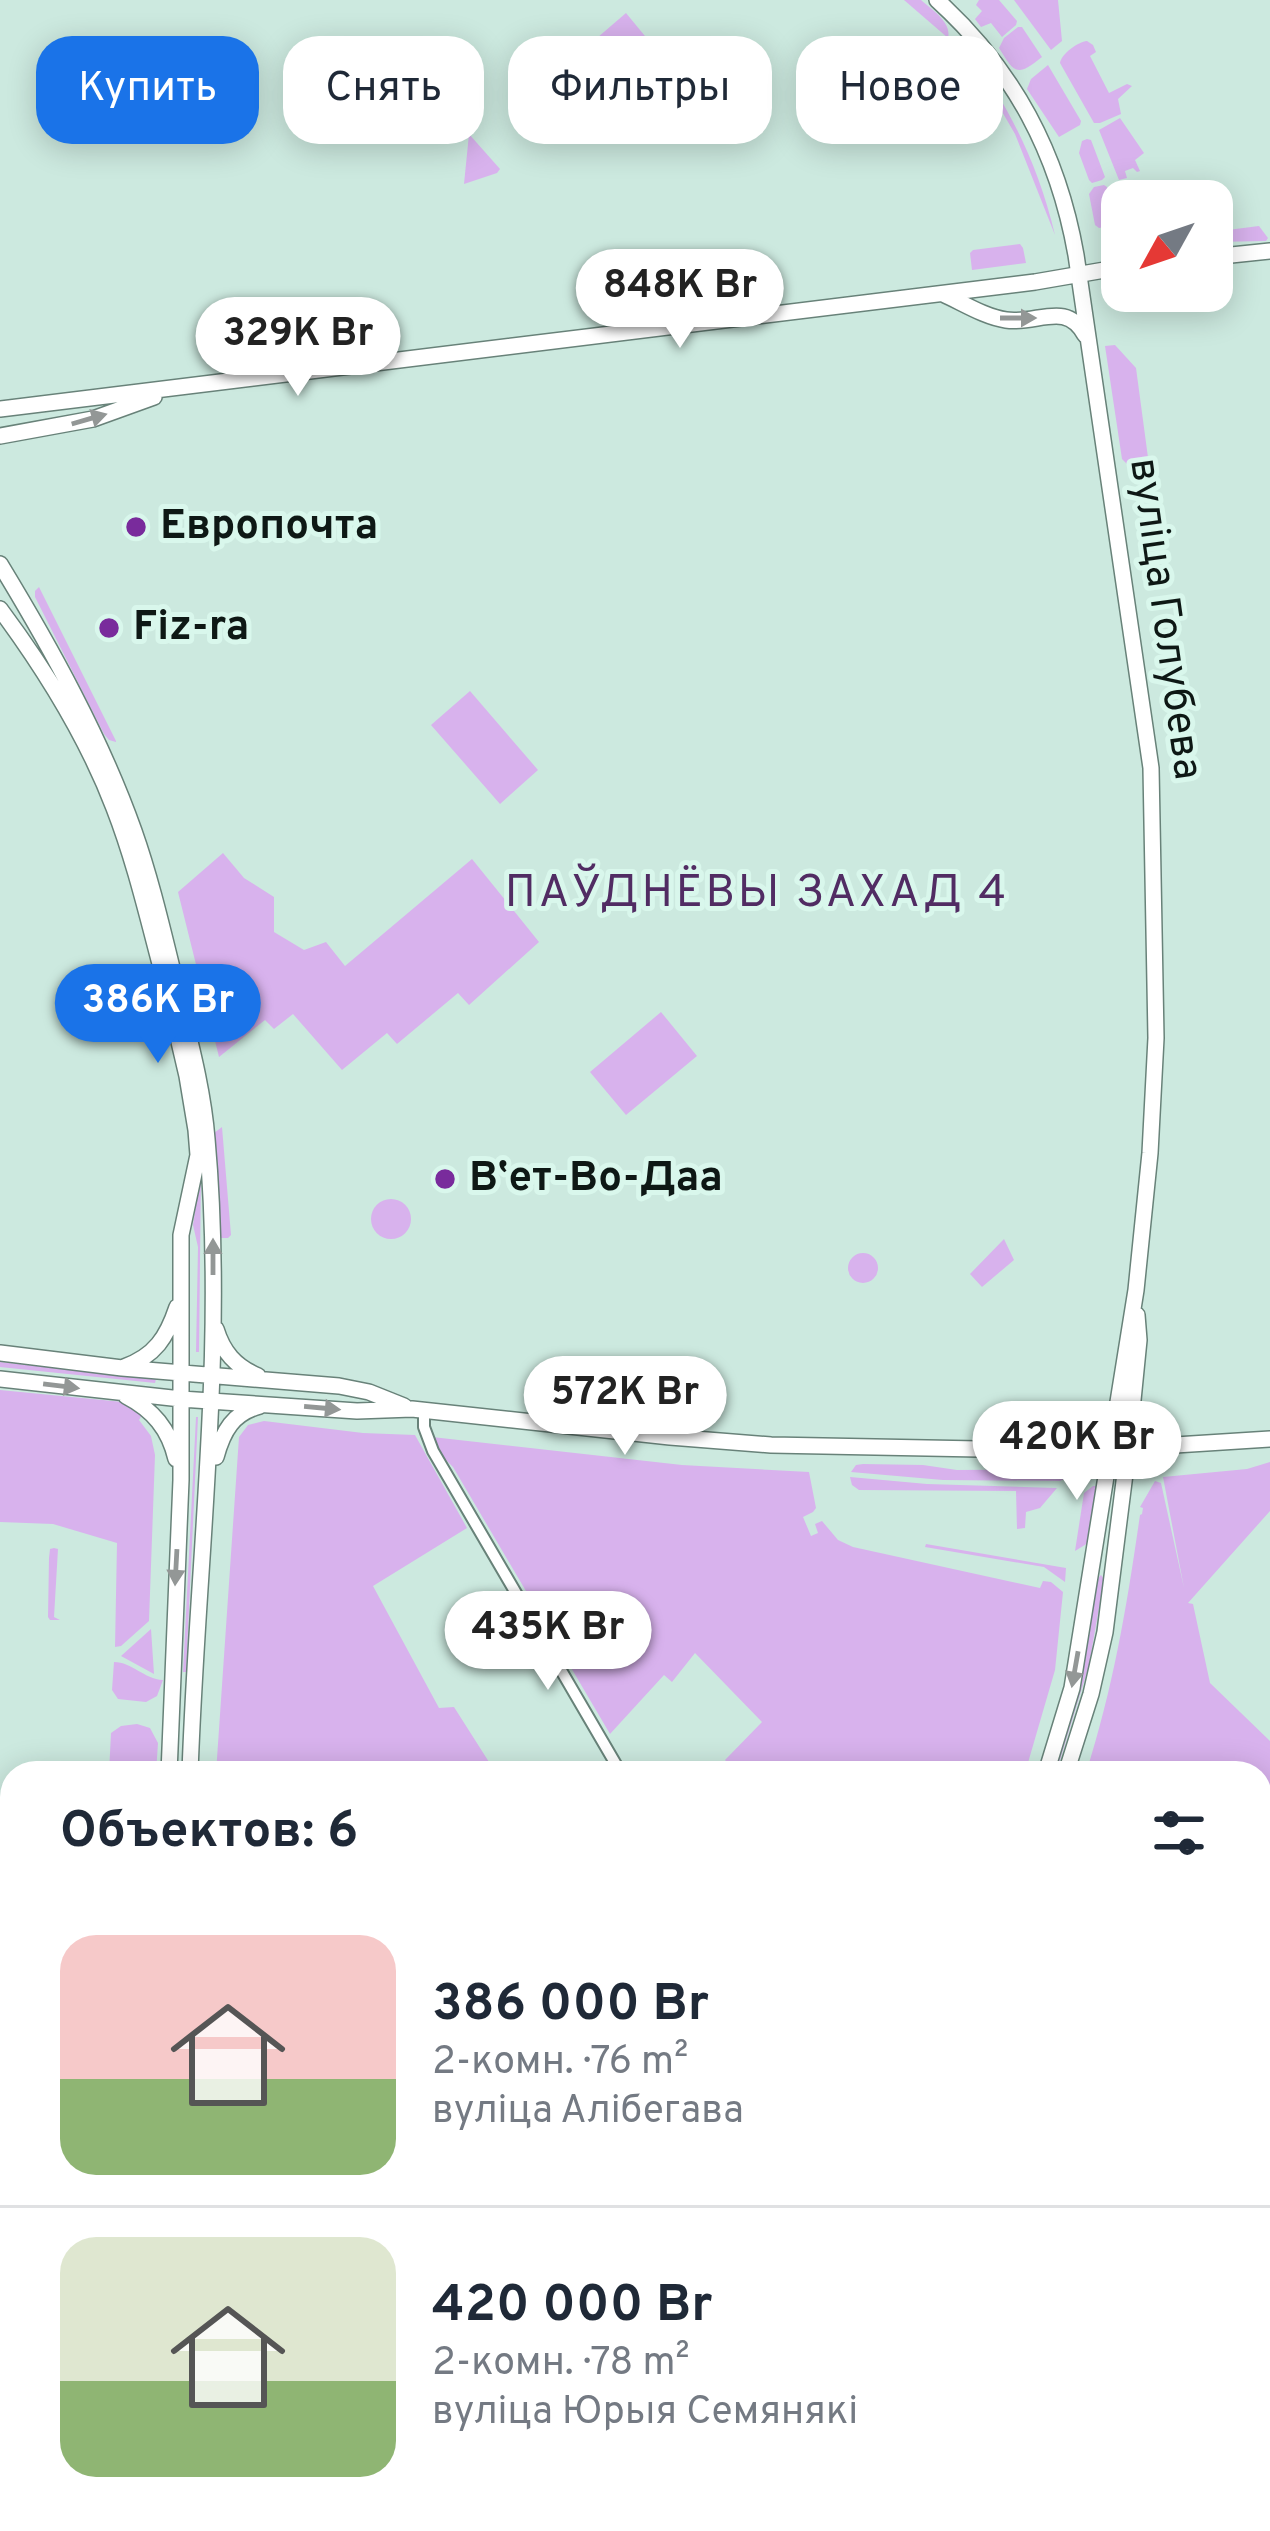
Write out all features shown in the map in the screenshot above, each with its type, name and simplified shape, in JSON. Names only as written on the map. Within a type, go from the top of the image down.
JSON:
[{"type":"main road","name":"вуліца Голубева","points":[[938,0],[967,27],[1023,102],[1061,192],[1079,274],[1151,768],[1156,1038],[1150,1153],[1136,1290],[1072,1688],[1050,1761]]},
{"type":"main road","points":[[1233,255],[1270,251]]},
{"type":"main road","points":[[0,409],[1101,270]]},
{"type":"main road","points":[[941,293],[1004,320],[1069,318],[1081,327],[1088,342]]},
{"type":"main road","points":[[0,436],[93,419],[175,389]]},
{"type":"main road","points":[[0,564],[103,754],[134,832],[151,885],[205,1119],[212,1194],[214,1320],[191,1761]]},
{"type":"main road","points":[[0,609],[65,702],[115,809],[168,992],[196,1130],[198,1155],[181,1235],[181,1480],[169,1761]]},
{"type":"main road","name":"вуліца Голубева","points":[[1070,1761],[1105,1632],[1139,1340],[1136,1290]]},
{"type":"main road","points":[[122,1368],[147,1357],[162,1342],[182,1294]]},
{"type":"main road","points":[[214,1320],[234,1362],[272,1382]]},
{"type":"main road","points":[[0,1353],[181,1372],[212,1388],[268,1404],[418,1410],[771,1445],[1128,1450],[1270,1439]]},
{"type":"main road","points":[[0,1378],[181,1399],[212,1388],[272,1382],[356,1389],[418,1410]]},
{"type":"main road","points":[[121,1393],[159,1421],[173,1447],[181,1480]]},
{"type":"main road","points":[[208,1483],[224,1432],[242,1414],[268,1404]]},
{"type":"main road","points":[[170,1709],[194,1710]]},
{"type":"street","points":[[418,1410],[433,1450],[614,1761]]},
{"type":"shaded area","points":[[904,0],[921,0],[935,12],[947,27],[946,36]]},
{"type":"shaded area","points":[[979,0],[999,0],[1016,25],[1003,36],[991,23],[981,27],[975,19],[982,11],[976,5]]},
{"type":"shaded area","points":[[1014,0],[1058,0],[1062,41],[1051,50]]},
{"type":"shaded area","points":[[626,13],[645,36],[599,36]]},
{"type":"shaded area","points":[[1022,27],[1042,57],[1022,70],[1013,68],[1003,54],[1004,38]]},
{"type":"shaded area","points":[[1087,41],[1096,52],[1090,56],[1109,93],[1132,86],[1118,99],[1121,114],[1100,123],[1094,123],[1060,63],[1071,49]]},
{"type":"shaded area","points":[[1048,65],[1081,121],[1059,137],[1027,89]]},
{"type":"shaded area","points":[[1003,105],[1040,184],[1055,235]]},
{"type":"shaded area","points":[[1120,118],[1144,153],[1135,160],[1140,171],[1125,171],[1127,178],[1119,180],[1099,130]]},
{"type":"shaded area","points":[[1091,140],[1105,177],[1102,180],[1089,180],[1079,153],[1082,141]]},
{"type":"shaded area","points":[[468,144],[478,144],[500,169],[464,184]]},
{"type":"shaded area","points":[[1101,186],[1099,228],[1089,194]]},
{"type":"shaded area","points":[[1259,226],[1268,238],[1233,242],[1233,229]]},
{"type":"shaded area","points":[[1020,244],[1026,263],[972,270],[973,250]]},
{"type":"shaded area","points":[[1115,345],[1136,368],[1149,465],[1129,466],[1122,459],[1105,346]]},
{"type":"shaded area","points":[[39,587],[116,742],[104,734],[35,597]]},
{"type":"shaded area","points":[[470,691],[538,770],[500,804],[431,725]]},
{"type":"shaded area","points":[[223,853],[244,878],[274,897],[274,932],[304,950],[326,942],[345,966],[472,859],[539,942],[469,1005],[458,993],[397,1044],[387,1033],[342,1070],[293,1014],[274,1029],[265,1020],[219,1057],[178,892]]},
{"type":"shaded area","points":[[661,1012],[697,1056],[626,1115],[590,1072]]},
{"type":"shaded area","points":[[222,1127],[228,1238],[221,1238],[214,1133]]},
{"type":"shaded area","points":[[201,1171],[196,1352],[198,1247],[193,1225]]},
{"type":"shaded area","points":[[391,1199],[405,1205],[411,1219],[405,1233],[391,1239],[377,1233],[371,1219],[377,1205]]},
{"type":"shaded area","points":[[1004,1239],[1014,1260],[982,1287],[970,1274]]},
{"type":"shaded area","points":[[863,1253],[874,1257],[878,1268],[874,1279],[863,1283],[852,1279],[848,1268],[852,1257]]},
{"type":"shaded area","points":[[0,1362],[156,1379],[155,1383],[0,1367]]},
{"type":"shaded area","points":[[0,1390],[123,1402],[142,1415],[139,1420],[151,1436],[155,1455],[149,1621],[121,1646],[115,1647],[117,1543],[53,1524],[0,1522]]},
{"type":"shaded area","points":[[196,1417],[186,1672],[183,1672]]},
{"type":"shaded area","points":[[264,1421],[415,1435],[467,1528],[373,1586],[439,1708],[454,1707],[488,1761],[217,1761],[239,1437],[248,1425]]},
{"type":"shaded area","points":[[432,1437],[682,1465],[809,1472],[816,1508],[803,1517],[811,1536],[818,1533],[815,1524],[822,1521],[838,1540],[853,1547],[1040,1588],[1043,1581],[1051,1582],[1063,1592],[1055,1670],[1028,1761],[726,1761],[762,1722],[695,1653],[672,1682],[664,1675],[610,1734],[453,1467],[438,1452]]},
{"type":"shaded area","points":[[1270,1462],[1270,1511],[1188,1603],[1193,1604],[1210,1683],[1270,1741],[1270,1761],[1089,1761],[1119,1645],[1140,1507],[1155,1481],[1161,1483],[1184,1588],[1163,1477],[1247,1469]]},
{"type":"shaded area","points":[[863,1464],[1077,1472],[1060,1481],[943,1480],[851,1472]]},
{"type":"shaded area","points":[[850,1477],[1057,1488],[1040,1508],[1026,1512],[1025,1528],[1017,1529],[1016,1491],[859,1490]]},
{"type":"shaded area","points":[[1097,1486],[1088,1543],[1075,1551],[1084,1493]]},
{"type":"shaded area","points":[[926,1544],[1066,1568],[1065,1582],[1044,1567]]},
{"type":"shaded area","points":[[58,1549],[54,1617],[60,1620],[48,1617],[49,1558]]},
{"type":"shaded area","points":[[1101,1575],[1104,1579],[1089,1665],[1058,1761],[1080,1685]]},
{"type":"shaded area","points":[[151,1629],[154,1674],[121,1656]]},
{"type":"shaded area","points":[[114,1662],[163,1680],[157,1696],[146,1702],[118,1699],[112,1690]]},
{"type":"shaded area","points":[[121,1726],[150,1728],[158,1743],[157,1761],[110,1761],[111,1733]]},
{"type":"place","name":"Европочта","points":[[136,527]]},
{"type":"place","name":"Fiz-ra","points":[[109,628]]},
{"type":"place","name":"Вʼет-Во-Даа","points":[[445,1179]]},
{"type":"district","name":"ПАЎДНЁВЫ ЗАХАД 4","points":[[757,894]]}]
